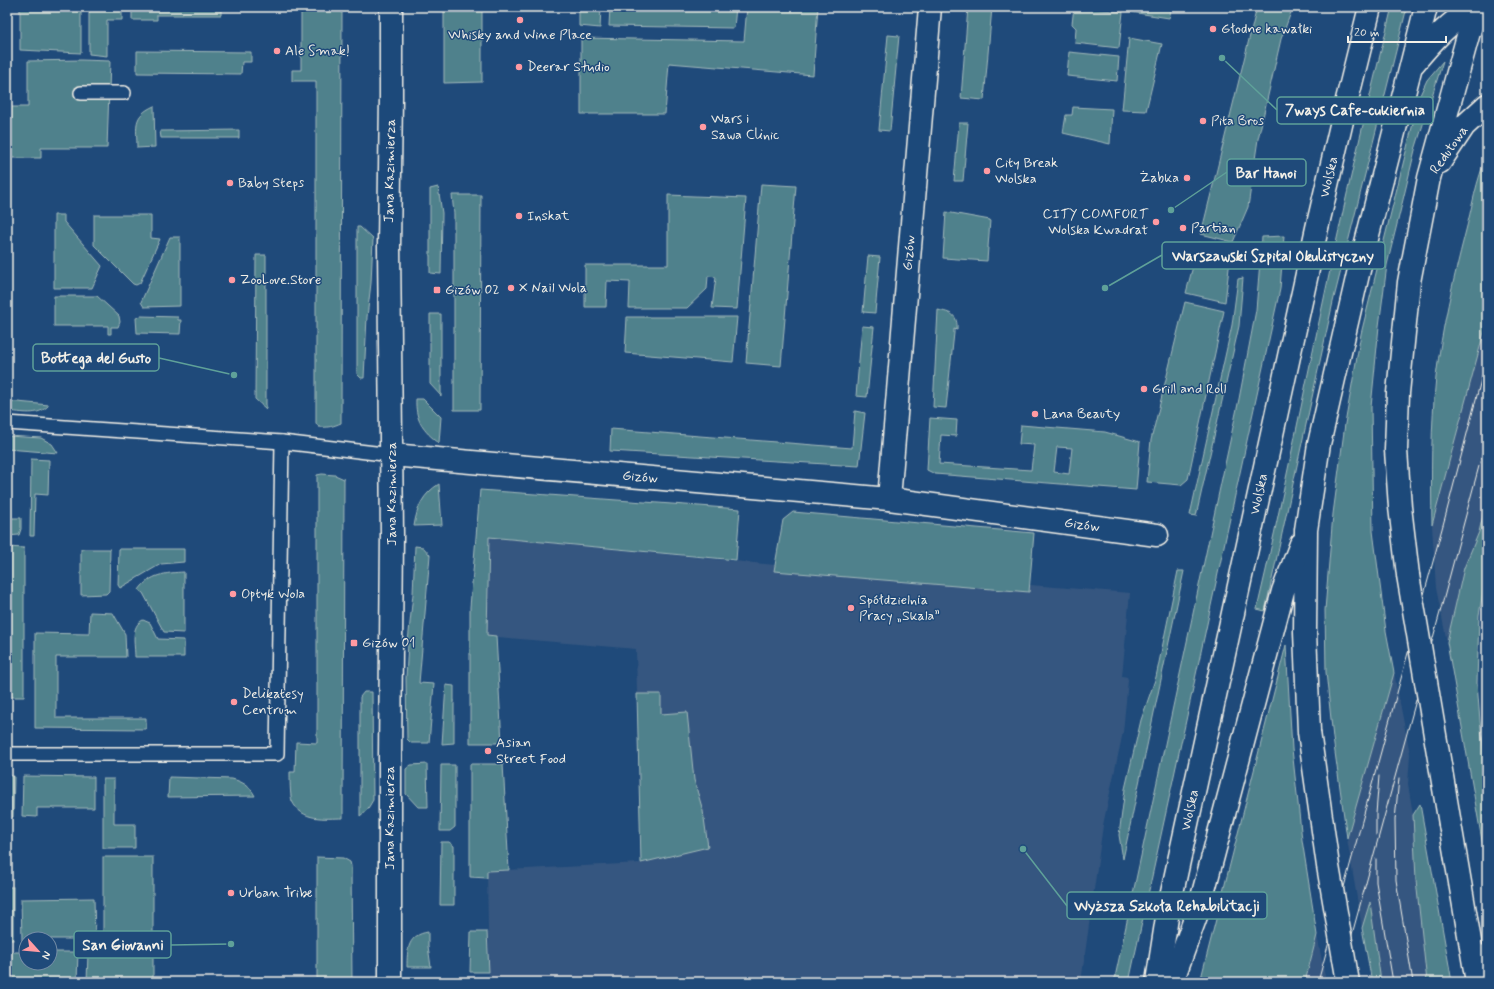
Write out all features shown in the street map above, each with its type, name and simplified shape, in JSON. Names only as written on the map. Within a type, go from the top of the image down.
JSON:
[{"type":"main road","name":"Jana Kazimierza","points":[[390,982],[392,455],[389,246],[391,7]]},
{"type":"main road","name":"Gizów","points":[[889,499],[930,7]]},
{"type":"main road","name":"Wolska","points":[[1157,982],[1168,911],[1317,228],[1344,108],[1370,7]]},
{"type":"main road","points":[[1348,982],[1328,866],[1309,732],[1305,632],[1306,530],[1319,444],[1358,274],[1426,7]]},
{"type":"main road","points":[[1410,69],[1434,38],[1456,18],[1474,7]]},
{"type":"main road","points":[[1480,978],[1480,952],[1450,824],[1408,575],[1400,507],[1396,450],[1398,393],[1409,282],[1429,178],[1469,32],[1479,7],[1487,17]]},
{"type":"main road","name":"Redutowa","points":[[1429,178],[1464,126],[1487,105]]},
{"type":"main road","name":"Gizów","points":[[392,455],[889,499],[1156,535]]},
{"type":"main road","points":[[1172,982],[1200,905],[1284,591],[1306,530]]},
{"type":"lane","points":[[81,93],[124,93]]},
{"type":"lane","points":[[7,423],[282,442],[392,455]]},
{"type":"lane","points":[[7,754],[277,754],[282,442]]},
{"type":"shaded area","points":[[1487,321],[1487,499],[1479,532],[1464,568],[1447,642],[1436,588],[1432,525]]},
{"type":"shaded area","points":[[489,537],[775,565],[1130,593],[1122,676],[1127,677],[1128,680],[1123,732],[1103,825],[1081,982],[489,982],[487,871],[641,863],[636,649],[487,636]]},
{"type":"shaded area","points":[[1394,673],[1410,754],[1408,784],[1413,815],[1416,880],[1427,982],[1381,982],[1370,905],[1362,928],[1347,838]]},
{"type":"shaded area","points":[[1317,935],[1326,982],[1305,982]]},
{"type":"green space","points":[[20,7],[81,7],[81,53],[20,50]]},
{"type":"green space","points":[[89,7],[122,7],[122,20],[107,20],[107,56],[89,54]]},
{"type":"green space","points":[[132,7],[221,7],[221,15],[157,15],[157,20],[132,20]]},
{"type":"green space","points":[[301,7],[342,7],[341,423],[325,427],[319,427],[316,423],[316,81],[292,81],[292,70],[301,70]]},
{"type":"green space","points":[[444,7],[482,7],[482,82],[444,83]]},
{"type":"green space","points":[[579,7],[601,7],[600,28],[579,26]]},
{"type":"green space","points":[[610,7],[736,7],[734,28],[609,26]]},
{"type":"green space","points":[[747,7],[818,7],[813,75],[669,63],[665,114],[581,114],[581,38],[744,41]]},
{"type":"green space","points":[[968,7],[992,7],[984,100],[961,98]]},
{"type":"green space","points":[[1074,7],[1123,12],[1119,48],[1075,43],[1076,28],[1072,24]]},
{"type":"green space","points":[[1132,7],[1172,7],[1169,18],[1131,12]]},
{"type":"green space","points":[[1257,7],[1293,7],[1281,39],[1258,139],[1248,207],[1233,242],[1201,234]]},
{"type":"green space","points":[[1392,7],[1407,7],[1333,302],[1265,611],[1257,609],[1283,495],[1339,229]]},
{"type":"green space","points":[[888,35],[899,36],[890,131],[879,130]]},
{"type":"green space","points":[[1129,38],[1162,44],[1146,111],[1122,110]]},
{"type":"green space","points":[[137,51],[251,52],[251,62],[242,62],[241,74],[137,73]]},
{"type":"green space","points":[[1069,52],[1119,57],[1117,81],[1067,76]]},
{"type":"green space","points":[[28,61],[110,61],[107,148],[41,148],[41,158],[7,158],[7,107],[28,107]]},
{"type":"green space","points":[[1443,61],[1415,150],[1387,265],[1379,326],[1371,407],[1373,531],[1386,631],[1394,673],[1347,838],[1333,738],[1326,672],[1325,610],[1333,514],[1345,424],[1361,334],[1420,95],[1427,80]]},
{"type":"green space","points":[[154,106],[155,147],[137,148],[137,122],[142,114]]},
{"type":"green space","points":[[1073,107],[1112,109],[1110,144],[1063,133],[1066,115],[1072,115]]},
{"type":"green space","points":[[959,123],[968,123],[963,181],[954,181]]},
{"type":"green space","points":[[239,130],[239,138],[161,138],[160,131]]},
{"type":"green space","points":[[1487,156],[1487,321],[1432,525],[1432,432],[1438,359],[1456,269],[1477,184]]},
{"type":"green space","points":[[761,184],[796,186],[781,366],[746,363]]},
{"type":"green space","points":[[438,187],[442,213],[441,274],[430,273],[430,189]]},
{"type":"green space","points":[[452,195],[481,195],[480,410],[454,410],[454,214]]},
{"type":"green space","points":[[668,195],[746,198],[737,309],[712,308],[716,277],[708,276],[707,289],[687,308],[629,308],[630,282],[607,281],[606,307],[585,307],[585,265],[668,265]]},
{"type":"green space","points":[[946,212],[990,220],[987,261],[943,258]]},
{"type":"green space","points":[[54,215],[64,215],[64,222],[102,266],[92,288],[54,288]]},
{"type":"green space","points":[[94,215],[151,215],[151,238],[160,239],[140,283],[136,285],[133,284],[94,245]]},
{"type":"green space","points":[[357,227],[360,227],[373,239],[364,378],[361,378],[357,374]]},
{"type":"green space","points":[[1284,236],[1280,289],[1129,982],[1114,982],[1239,399],[1256,310],[1262,237]]},
{"type":"green space","points":[[170,237],[180,237],[180,306],[144,307],[141,302]]},
{"type":"green space","points":[[1199,243],[1231,251],[1225,302],[1186,293]]},
{"type":"green space","points":[[256,255],[266,255],[266,409],[255,399]]},
{"type":"green space","points":[[868,256],[880,257],[875,313],[863,312]]},
{"type":"green space","points":[[1243,278],[1239,326],[1196,516],[1190,515],[1232,325],[1238,279]]},
{"type":"green space","points":[[54,296],[97,296],[119,316],[120,322],[118,327],[111,327],[111,334],[108,334],[108,326],[54,326]]},
{"type":"green space","points":[[1185,302],[1224,311],[1188,479],[1181,485],[1147,482],[1151,440]]},
{"type":"green space","points":[[938,310],[953,315],[957,325],[957,330],[954,329],[946,408],[933,407]]},
{"type":"green space","points":[[430,314],[441,314],[441,396],[430,384]]},
{"type":"green space","points":[[141,316],[178,317],[178,320],[181,320],[180,334],[137,333],[136,318]]},
{"type":"green space","points":[[627,317],[737,317],[733,362],[625,353]]},
{"type":"green space","points":[[862,326],[874,327],[867,397],[856,396]]},
{"type":"green space","points":[[416,399],[423,399],[441,417],[439,443],[424,429],[421,424],[417,413]]},
{"type":"green space","points":[[7,401],[49,405],[45,409],[30,413],[7,411]]},
{"type":"green space","points":[[855,411],[865,413],[859,466],[610,451],[611,429],[852,448]]},
{"type":"green space","points":[[930,418],[957,420],[956,436],[941,435],[939,464],[1031,470],[1034,445],[1019,444],[1021,425],[1105,432],[1140,442],[1136,490],[935,474],[927,470]],"holes":[[[1057,447],[1072,448],[1069,474],[1054,472]]]},
{"type":"green space","points":[[7,436],[41,438],[52,444],[58,453],[7,449]]},
{"type":"green space","points":[[31,459],[49,460],[48,495],[35,494],[34,536],[30,536]]},
{"type":"green space","points":[[317,475],[335,475],[344,479],[343,818],[322,818],[308,816],[302,813],[296,808],[292,801],[290,791],[290,772],[295,772],[296,742],[317,743]]},
{"type":"green space","points":[[439,484],[442,525],[414,526],[419,507],[429,492]]},
{"type":"green space","points":[[480,490],[740,509],[736,560],[489,537],[487,635],[496,636],[502,743],[470,743],[470,607]]},
{"type":"green space","points":[[1487,499],[1487,568],[1479,615],[1477,683],[1487,777],[1487,869],[1447,642],[1464,568],[1479,532]]},
{"type":"green space","points":[[793,512],[1034,533],[1029,592],[774,571],[783,520]]},
{"type":"green space","points":[[7,518],[21,518],[21,529],[19,535],[7,536]]},
{"type":"green space","points":[[415,546],[423,547],[430,555],[419,683],[434,684],[429,743],[411,743],[407,739],[406,678],[413,594]]},
{"type":"green space","points":[[7,547],[24,548],[24,697],[7,697]]},
{"type":"green space","points":[[81,549],[110,549],[109,591],[106,594],[81,595]]},
{"type":"green space","points":[[119,549],[184,549],[184,562],[161,564],[120,588],[118,585]]},
{"type":"green space","points":[[1178,571],[1184,571],[1123,859],[1119,835],[1125,789],[1141,720],[1156,677]]},
{"type":"green space","points":[[184,572],[184,633],[164,632],[143,593],[139,590],[148,581],[159,575]]},
{"type":"green space","points":[[90,612],[113,613],[125,634],[126,657],[56,657],[56,718],[146,718],[146,729],[35,728],[35,633],[89,634]]},
{"type":"green space","points":[[143,620],[150,623],[158,639],[184,640],[184,657],[135,657],[135,631],[136,627]]},
{"type":"green space","points":[[1286,645],[1292,749],[1302,840],[1317,935],[1305,982],[1200,982]]},
{"type":"green space","points":[[446,685],[454,686],[454,743],[442,744]]},
{"type":"green space","points":[[364,692],[372,692],[373,800],[367,810],[360,816],[360,697]]},
{"type":"green space","points":[[637,694],[661,694],[661,714],[687,712],[694,780],[703,811],[708,847],[641,863]]},
{"type":"green space","points":[[427,764],[428,807],[418,807],[406,794],[406,769],[411,765]]},
{"type":"green space","points":[[470,764],[503,764],[509,870],[487,871],[487,878],[470,877]]},
{"type":"green space","points":[[441,765],[455,765],[455,827],[450,831],[440,831]]},
{"type":"green space","points":[[7,776],[14,776],[13,817],[7,817]]},
{"type":"green space","points":[[23,776],[94,777],[94,808],[37,808],[37,817],[22,816]]},
{"type":"green space","points":[[169,777],[232,779],[246,785],[255,796],[168,797]]},
{"type":"green space","points":[[103,779],[114,779],[114,824],[135,824],[135,848],[103,848]]},
{"type":"green space","points":[[1420,804],[1452,982],[1427,982],[1416,880],[1413,815]]},
{"type":"green space","points":[[441,842],[449,842],[454,846],[454,905],[440,905]]},
{"type":"green space","points":[[103,857],[153,857],[153,940],[103,940]]},
{"type":"green space","points":[[317,857],[343,858],[350,862],[352,982],[317,982]]},
{"type":"green space","points":[[7,887],[13,887],[13,940],[7,940]]},
{"type":"green space","points":[[94,898],[95,939],[58,939],[58,931],[22,931],[21,899]]},
{"type":"green space","points":[[1370,902],[1381,982],[1372,982],[1362,928]]},
{"type":"green space","points":[[428,932],[431,967],[407,967],[407,954],[410,944],[416,936]]},
{"type":"green space","points":[[471,932],[487,932],[489,972],[470,972]]},
{"type":"green space","points":[[153,951],[153,982],[87,982],[88,952]]},
{"type":"green space","points":[[7,952],[18,952],[18,971],[58,971],[58,952],[78,952],[77,982],[7,982]]},
{"type":"tram line","points":[[1318,982],[1446,514],[1487,357]]},
{"type":"tram line","points":[[1339,982],[1487,436]]},
{"type":"tram line","points":[[1376,835],[1379,776]]},
{"type":"tram line","points":[[1399,778],[1395,820],[1396,880],[1413,982]]},
{"type":"tram line","points":[[1376,859],[1376,882],[1393,982]]},
{"type":"place","name":"Whisky and Wine Place","points":[[520,20]]},
{"type":"place","name":"Głodne kawałki","points":[[1213,29]]},
{"type":"place","name":"Ale Smak!","points":[[277,51]]},
{"type":"place","name":"7ways Cafe-cukiernia","points":[[1222,58]]},
{"type":"place","name":"Deerar Studio","points":[[519,67]]},
{"type":"place","name":"Pita Bros","points":[[1203,121]]},
{"type":"place","name":"Wars i Sawa Clinic","points":[[703,127]]},
{"type":"place","name":"City Break Wolska","points":[[987,171]]},
{"type":"place","name":"Żabka","points":[[1187,178]]},
{"type":"place","name":"Baby Steps","points":[[230,183]]},
{"type":"place","name":"Bar Hanoi","points":[[1171,210]]},
{"type":"place","name":"Inskat","points":[[519,216]]},
{"type":"place","name":"CITY COMFORT Wolska Kwadrat","points":[[1156,222]]},
{"type":"place","name":"Partian","points":[[1183,228]]},
{"type":"place","name":"ZooLove.Store","points":[[232,280]]},
{"type":"place","name":"X Nail Wola","points":[[511,288]]},
{"type":"place","name":"Warszawski Szpital Okulistyczny","points":[[1105,288]]},
{"type":"place","name":"Gizów 02","points":[[437,290]]},
{"type":"place","name":"Bottega del Gusto","points":[[234,375]]},
{"type":"place","name":"Grill and Roll","points":[[1144,389]]},
{"type":"place","name":"Lana Beauty","points":[[1035,414]]},
{"type":"place","name":"Optyk Wola","points":[[233,594]]},
{"type":"place","name":"Spółdzielnia Pracy „Skala”","points":[[851,608]]},
{"type":"place","name":"Gizów 01","points":[[354,643]]},
{"type":"place","name":"Delikatesy Centrum","points":[[234,702]]},
{"type":"place","name":"Asian Street Food","points":[[488,751]]},
{"type":"place","name":"Wyższa Szkoła Rehabilitacji","points":[[1023,849]]},
{"type":"place","name":"Urban Tribe","points":[[231,893]]},
{"type":"place","name":"San Giovanni","points":[[231,944]]}]
